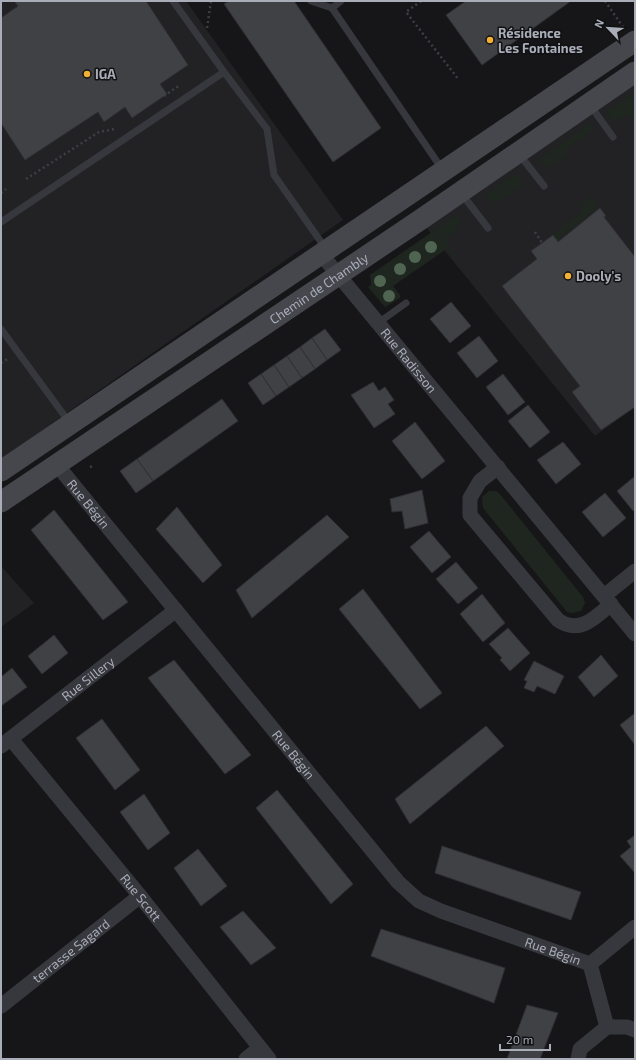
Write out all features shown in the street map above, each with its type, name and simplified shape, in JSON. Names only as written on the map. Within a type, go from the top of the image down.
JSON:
[{"type":"main road","name":"Chemin de Chambly","points":[[1,471],[634,42]]},
{"type":"main road","name":"Chemin de Chambly","points":[[1,502],[635,72]]},
{"type":"street","name":"Rue Radisson","points":[[324,252],[338,274],[635,634]]},
{"type":"street","name":"Rue Bégin","points":[[57,465],[398,882],[419,901],[441,911],[590,964]]},
{"type":"street","points":[[498,467],[480,481],[470,498],[470,515],[558,620],[566,626],[577,627],[594,618],[608,600],[635,571]]},
{"type":"street","name":"Rue Sillery","points":[[6,743],[176,610]]},
{"type":"street","name":"Rue Scott","points":[[6,743],[140,896],[264,1053]]},
{"type":"street","name":"terrasse Sagard","points":[[1,1006],[140,896]]},
{"type":"street","name":"Rue Bégin","points":[[590,964],[635,927]]},
{"type":"street","name":"Rue Bégin","points":[[590,964],[607,1028]]},
{"type":"street","points":[[578,1059],[580,1049],[607,1028],[627,1027],[635,1030]]},
{"type":"street","points":[[246,1059],[264,1053]]},
{"type":"lane","points":[[173,1],[267,129],[274,175],[324,252]]},
{"type":"lane","points":[[311,1],[332,8],[443,171]]},
{"type":"lane","points":[[332,8],[341,1]]},
{"type":"lane","points":[[1,222],[224,72]]},
{"type":"lane","points":[[588,104],[613,137]]},
{"type":"lane","points":[[517,153],[544,186]]},
{"type":"lane","points":[[460,192],[488,228]]},
{"type":"lane","points":[[378,323],[406,303]]},
{"type":"lane","points":[[1,329],[70,424]]},
{"type":"path","points":[[205,45],[211,1]]},
{"type":"path","points":[[421,1],[406,12],[459,80]]},
{"type":"path","points":[[605,1],[634,42]]},
{"type":"path","points":[[26,179],[99,132],[112,131],[119,126]]},
{"type":"path","points":[[1,193],[6,189]]},
{"type":"path","points":[[534,232],[542,243]]},
{"type":"shaded area","points":[[1,1],[186,1],[343,220],[1,459]]},
{"type":"shaded area","points":[[635,72],[635,407],[595,436],[420,220]]},
{"type":"shaded area","points":[[635,92],[635,122],[628,114],[616,122],[612,121],[606,112]]},
{"type":"shaded area","points":[[591,123],[595,129],[565,150],[568,154],[567,156],[550,167],[544,165],[538,160]]},
{"type":"shaded area","points":[[517,173],[521,183],[520,187],[496,204],[483,196]]},
{"type":"shaded area","points":[[591,196],[599,207],[560,237],[562,239],[558,242],[552,235],[583,210],[579,205]]},
{"type":"shaded area","points":[[458,214],[460,226],[444,239],[459,257],[457,259],[448,248],[393,286],[400,295],[400,298],[385,307],[368,287],[371,285],[370,275]]},
{"type":"shaded area","points":[[489,491],[496,491],[499,493],[583,597],[585,603],[581,611],[572,613],[567,612],[483,508],[482,497]]},
{"type":"shaded area","points":[[1,566],[34,603],[1,627]]},
{"type":"building","name":"IGA","points":[[14,1],[146,1],[188,65],[160,84],[167,94],[132,118],[125,107],[104,122],[98,112],[25,160],[1,123],[1,18],[18,6]]},
{"type":"building","points":[[229,1],[294,1],[381,128],[333,162],[224,4]]},
{"type":"building","name":"Résidence Les Fontaines","points":[[466,1],[571,1],[482,65],[446,15]]},
{"type":"building","points":[[600,208],[606,216],[604,217],[635,257],[635,407],[601,430],[572,392],[580,386],[502,286],[537,259],[531,251],[553,235],[558,242]]},
{"type":"building","points":[[451,302],[471,326],[450,343],[430,319]]},
{"type":"building","points":[[325,329],[341,350],[327,360],[312,338]]},
{"type":"building","points":[[479,336],[498,361],[477,378],[457,353]]},
{"type":"building","points":[[312,338],[327,360],[315,369],[300,347]]},
{"type":"building","points":[[300,347],[315,369],[302,378],[287,356]]},
{"type":"building","points":[[287,356],[302,378],[289,387],[274,365]]},
{"type":"building","points":[[274,365],[289,387],[276,396],[261,374]]},
{"type":"building","points":[[261,374],[276,396],[263,405],[248,383]]},
{"type":"building","points":[[503,374],[525,402],[508,415],[486,387]]},
{"type":"building","points":[[373,382],[379,391],[385,387],[394,400],[388,404],[395,414],[374,428],[351,395]]},
{"type":"building","points":[[222,399],[238,421],[153,481],[137,459]]},
{"type":"building","points":[[528,405],[550,432],[530,448],[508,421]]},
{"type":"building","points":[[415,422],[445,461],[422,479],[392,441]]},
{"type":"building","points":[[563,442],[581,464],[556,484],[537,460]]},
{"type":"building","points":[[137,459],[153,481],[136,493],[120,471]]},
{"type":"building","points":[[635,476],[635,509],[633,511],[617,491]]},
{"type":"building","points":[[422,490],[428,523],[405,529],[402,511],[392,512],[390,499]]},
{"type":"building","points":[[605,493],[626,518],[603,537],[582,512]]},
{"type":"building","points":[[177,507],[222,565],[203,583],[156,529]]},
{"type":"building","points":[[54,510],[128,602],[103,620],[31,530]]},
{"type":"building","points":[[327,515],[349,537],[252,618],[236,590]]},
{"type":"building","points":[[429,531],[451,557],[432,573],[410,547]]},
{"type":"building","points":[[456,562],[478,588],[458,604],[436,579]]},
{"type":"building","points":[[363,589],[442,693],[420,709],[339,609]]},
{"type":"building","points":[[482,594],[505,623],[483,642],[460,614]]},
{"type":"building","points":[[508,628],[530,653],[510,671],[500,660],[502,658],[489,644]]},
{"type":"building","points":[[54,635],[68,653],[42,674],[28,656]]},
{"type":"building","points":[[601,655],[618,676],[594,697],[578,677]]},
{"type":"building","points":[[174,660],[251,755],[225,774],[148,678]]},
{"type":"building","points":[[534,661],[564,676],[555,694],[537,686],[534,692],[524,688],[527,681],[524,680]]},
{"type":"building","points":[[12,668],[27,687],[1,706],[1,677]]},
{"type":"building","points":[[635,713],[635,745],[620,725]]},
{"type":"building","points":[[102,719],[140,770],[115,790],[76,738]]},
{"type":"building","points":[[486,726],[504,746],[410,824],[395,799]]},
{"type":"building","points":[[277,790],[353,884],[331,904],[256,808]]},
{"type":"building","points":[[144,794],[170,833],[148,850],[120,812]]},
{"type":"building","points":[[635,835],[635,873],[620,856],[631,847],[627,841]]},
{"type":"building","points":[[442,846],[581,892],[571,920],[435,873]]},
{"type":"building","points":[[198,849],[227,886],[201,906],[174,868]]},
{"type":"building","points":[[243,911],[276,948],[251,965],[220,927]]},
{"type":"building","points":[[381,929],[505,968],[494,1003],[371,956]]},
{"type":"building","points":[[527,1005],[558,1013],[540,1059],[507,1059]]},
{"type":"place","name":"Résidence Les Fontaines","points":[[490,40]]},
{"type":"place","name":"IGA","points":[[87,74]]},
{"type":"place","name":"Dooly's","points":[[568,276]]}]
